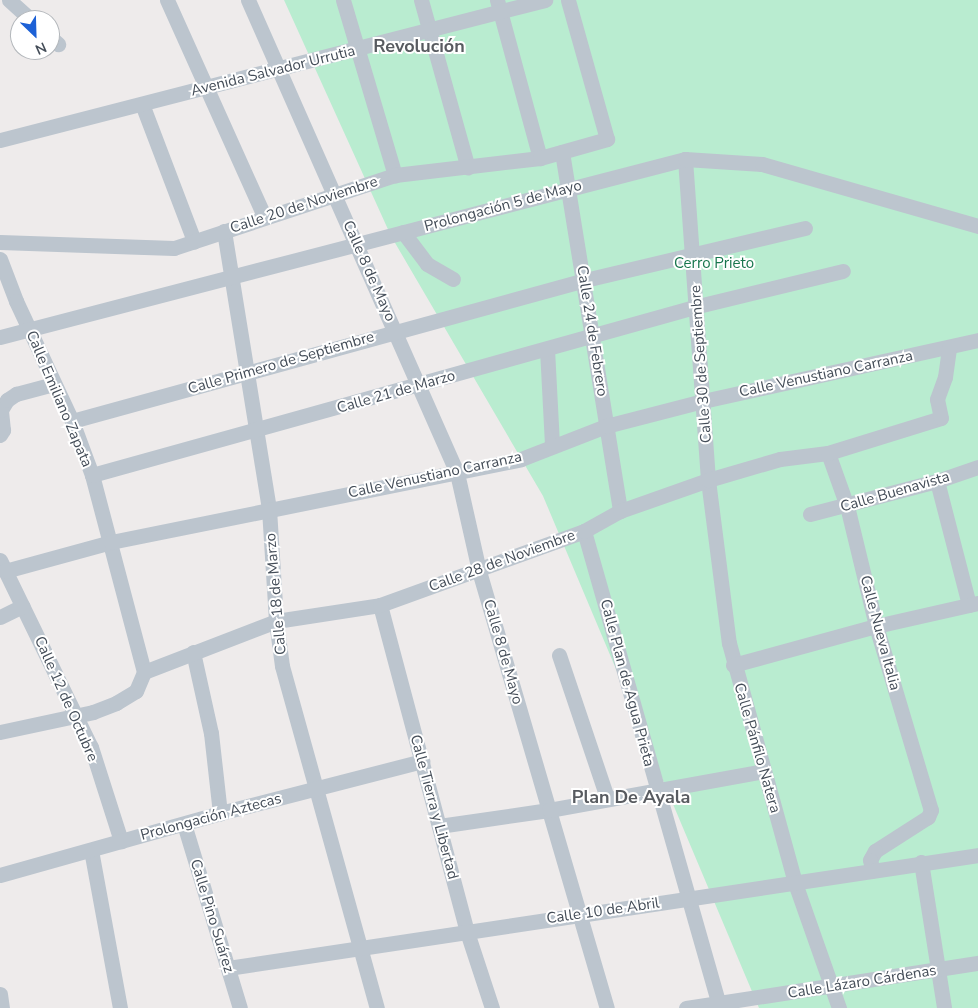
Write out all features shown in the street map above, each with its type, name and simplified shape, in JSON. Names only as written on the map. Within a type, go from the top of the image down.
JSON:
[{"type":"street","points":[[9,0],[20,10]]},
{"type":"street","points":[[168,0],[205,88],[264,216]]},
{"type":"street","name":"Calle 8 de Mayo","points":[[248,0],[457,473],[479,571],[607,1008]]},
{"type":"street","points":[[343,0],[356,50],[395,175]]},
{"type":"street","points":[[421,0],[468,168]]},
{"type":"street","name":"Avenida Salvador Urrutia","points":[[0,140],[429,31],[499,6],[545,0]]},
{"type":"street","name":"Calle 20 de Noviembre","points":[[0,242],[174,248],[264,216],[395,175],[468,168],[540,158],[608,140],[568,0]]},
{"type":"street","points":[[499,6],[540,158]]},
{"type":"street","points":[[142,104],[194,241]]},
{"type":"street","name":"Calle 24 de Febrero","points":[[562,152],[570,188],[585,280],[620,511]]},
{"type":"street","name":"Prolongación 5 de Mayo","points":[[0,337],[685,159],[762,164],[978,226]]},
{"type":"street","name":"Calle 30 de Septiembre","points":[[685,159],[698,306],[708,480]]},
{"type":"street","name":"Calle Primero de Septiembre","points":[[72,421],[585,280],[692,253],[805,228]]},
{"type":"street","name":"Calle 18 de Marzo","points":[[224,231],[269,509],[276,622],[294,714],[377,1008]]},
{"type":"street","points":[[403,232],[426,264],[453,279]]},
{"type":"street","name":"Calle Emiliano Zapata","points":[[0,259],[53,384],[72,421],[92,475],[144,672]]},
{"type":"street","name":"Calle 21 de Marzo","points":[[92,475],[256,432],[698,306],[843,272]]},
{"type":"street","name":"Calle Venustiano Carranza","points":[[3,565],[269,509],[521,459],[552,445],[606,426],[703,401],[978,340]]},
{"type":"street","name":"Calle 28 de Noviembre","points":[[144,672],[192,652],[276,622],[380,605],[479,571],[584,531],[620,511],[708,480],[780,459],[828,454],[941,418],[937,400],[945,377],[949,347]]},
{"type":"street","points":[[547,348],[552,445]]},
{"type":"street","points":[[0,435],[3,430],[1,410],[7,400],[16,394],[53,384]]},
{"type":"street","name":"Calle Nueva Italia","points":[[828,454],[847,506],[876,626],[930,814],[875,851],[870,860],[873,871]]},
{"type":"street","name":"Calle Buenavista","points":[[810,514],[847,506],[937,481],[978,467]]},
{"type":"street","name":"Calle Pánfilo Natera","points":[[708,480],[733,665],[795,883],[834,987],[839,1008]]},
{"type":"street","points":[[733,665],[876,626],[974,604],[937,481]]},
{"type":"street","name":"Calle Plan de Agua Prieta","points":[[584,531],[656,789],[720,1006]]},
{"type":"street","name":"Calle 12 de Octubre","points":[[3,565],[91,747],[121,841]]},
{"type":"street","name":"Calle Tierra y Libertad","points":[[380,605],[467,932],[492,1008]]},
{"type":"street","points":[[0,617],[23,606]]},
{"type":"street","points":[[192,652],[211,733],[220,813]]},
{"type":"street","points":[[559,655],[608,798]]},
{"type":"street","points":[[0,732],[76,715],[116,703],[136,691],[144,672]]},
{"type":"street","name":"Prolongación Aztecas","points":[[0,875],[220,813],[422,761]]},
{"type":"street","points":[[439,826],[549,810],[763,771]]},
{"type":"street","name":"Calle Pino Suárez","points":[[184,824],[240,1008]]},
{"type":"street","points":[[91,850],[120,1008]]},
{"type":"street","name":"Calle 10 de Abril","points":[[228,968],[795,883],[920,862],[978,855]]},
{"type":"street","points":[[920,862],[944,1008]]},
{"type":"street","name":"Calle Lázaro Cárdenas","points":[[686,1008],[720,1006],[978,964]]},
{"type":"street","points":[[0,994],[2,1008]]},
{"type":"green space","name":"Cerro Prieto","points":[[284,0],[978,0],[978,1008],[759,1008],[543,496],[391,236]]},
{"type":"district","name":"Revolución","points":[[419,46]]},
{"type":"district","name":"Plan De Ayala","points":[[631,797]]}]
